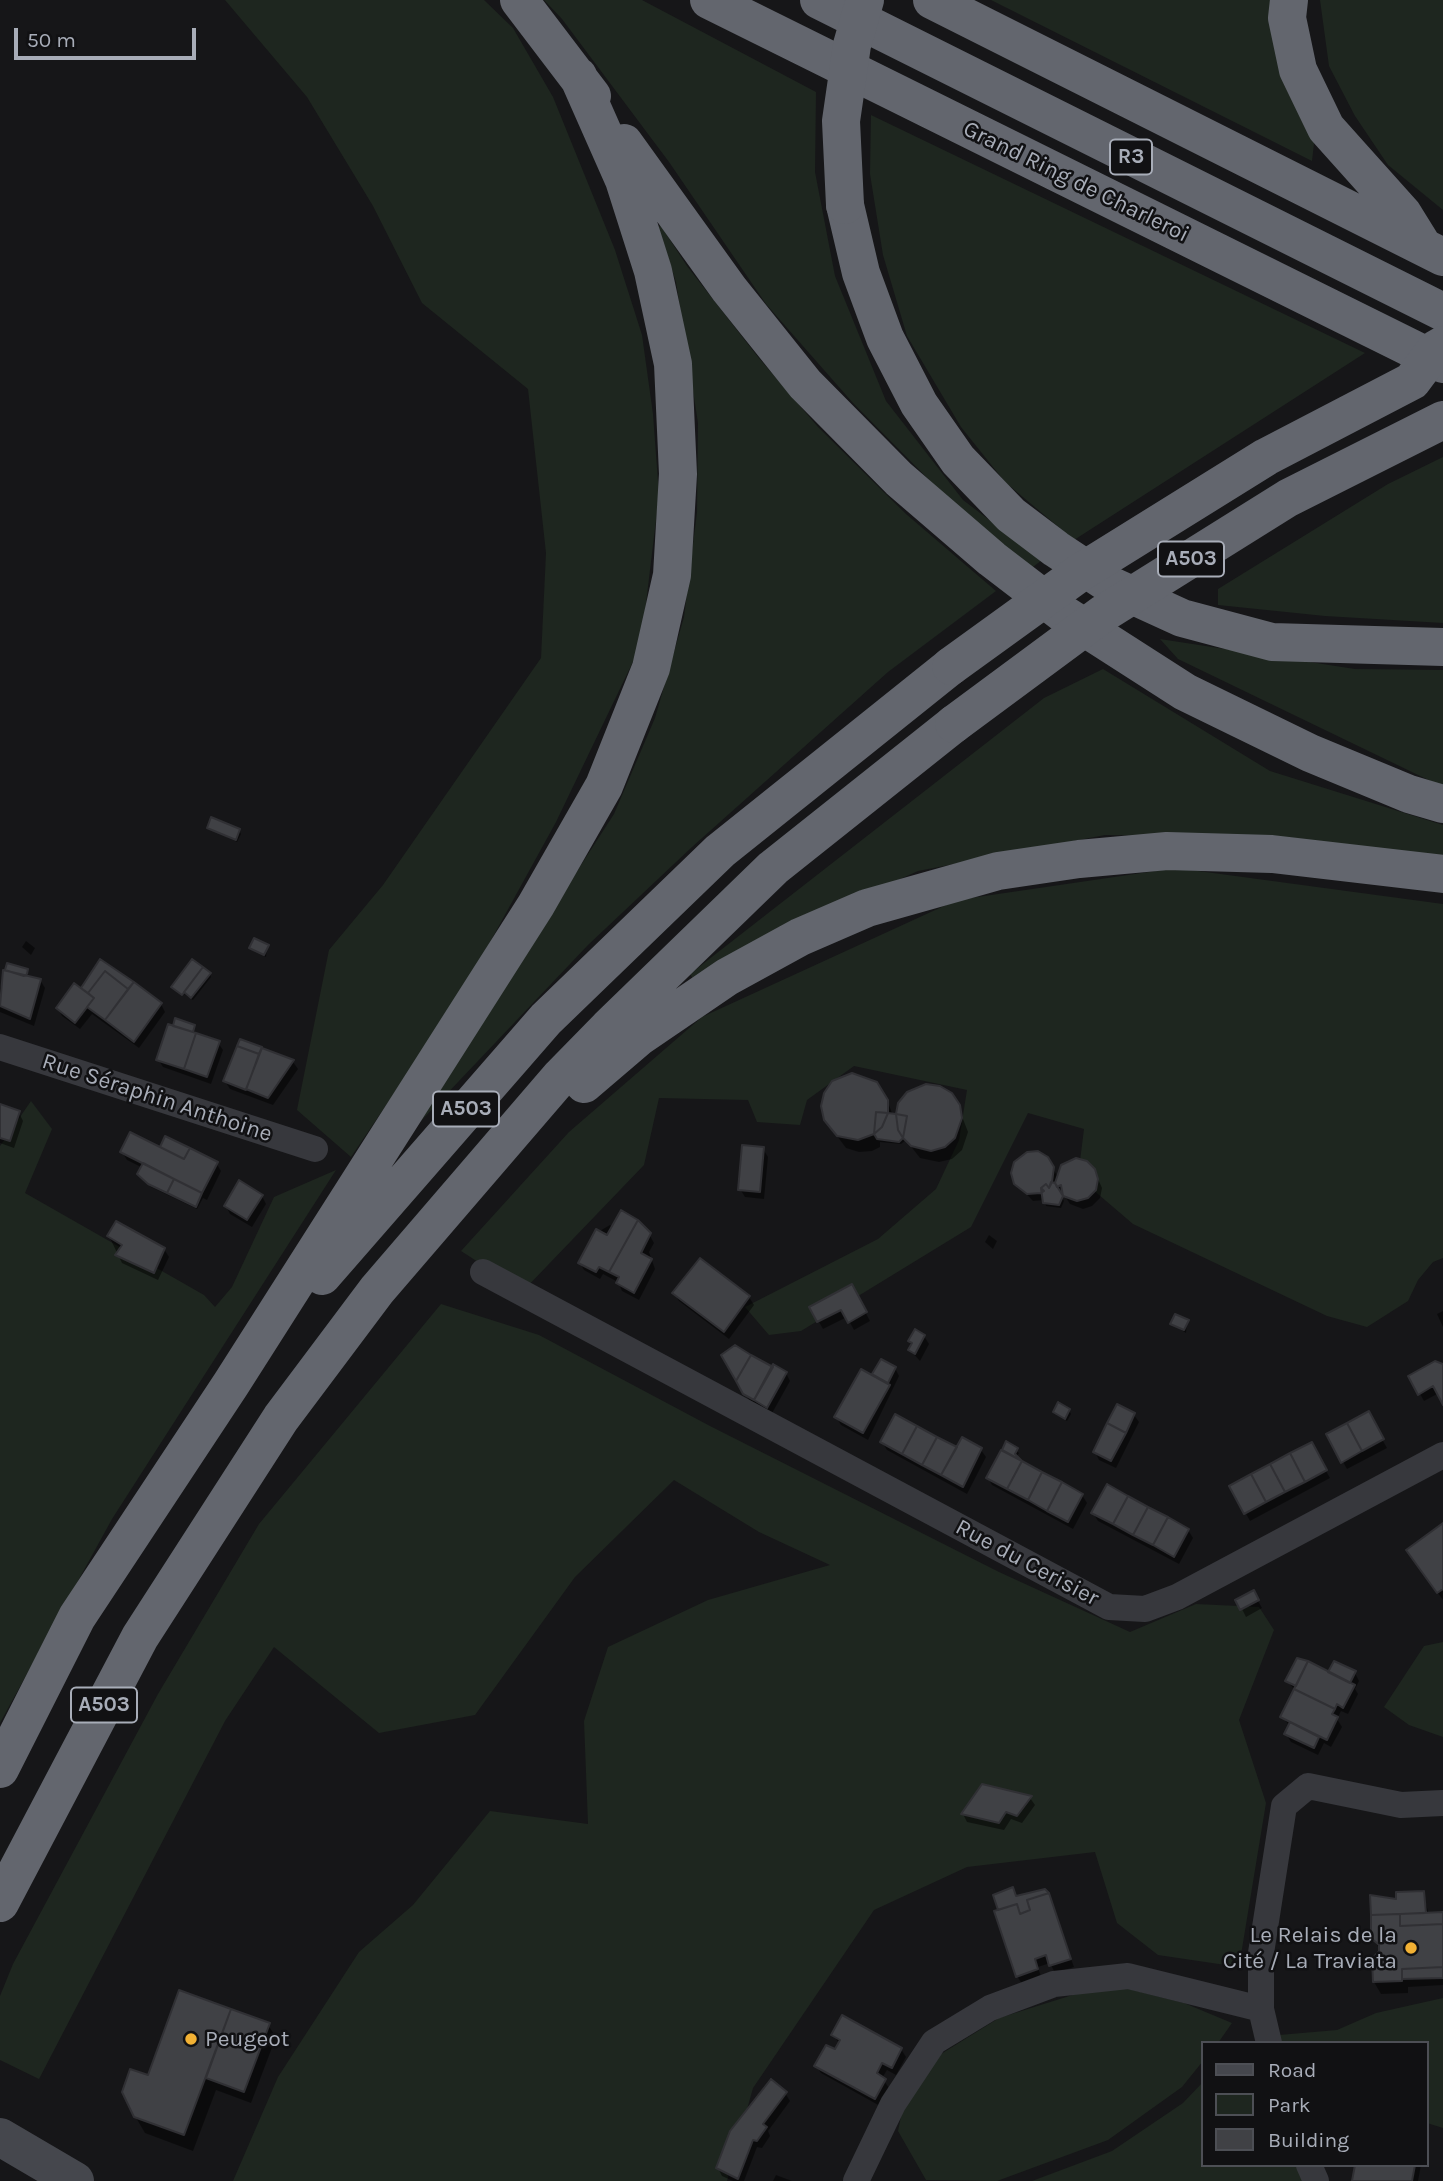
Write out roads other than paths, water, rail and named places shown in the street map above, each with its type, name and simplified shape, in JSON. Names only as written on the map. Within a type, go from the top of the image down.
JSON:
[{"type":"highway","points":[[519,0],[578,76],[729,289],[805,384],[899,479],[992,559],[1065,615],[1185,692],[1310,753],[1409,794],[1443,804]]},
{"type":"highway","name":"Grand Ring de Charleroi","points":[[709,0],[1433,370]]},
{"type":"highway","name":"Grand Ring de Charleroi","points":[[819,0],[1443,312]]},
{"type":"highway","points":[[865,0],[852,45],[841,121],[845,205],[861,273],[884,338],[919,404],[958,460],[1011,515],[1056,549],[1112,586],[1182,618],[1272,642],[1443,647]]},
{"type":"highway","points":[[932,0],[1433,252]]},
{"type":"highway","points":[[1289,0],[1287,18],[1298,70],[1326,128],[1403,214],[1433,252]]},
{"type":"highway","points":[[230,1384],[536,905],[604,786],[651,668],[672,575],[678,474],[673,364],[653,271],[624,180],[578,76]]},
{"type":"highway","points":[[1433,370],[1436,349],[1443,345]]},
{"type":"highway","name":"A503","points":[[0,1769],[77,1617],[230,1384],[546,1019],[720,851],[951,666],[1081,572],[1266,457],[1433,370]]},
{"type":"highway","name":"A503","points":[[0,1903],[140,1637],[281,1418],[377,1290],[608,1028],[773,868],[954,724],[1104,614],[1288,498],[1443,420]]},
{"type":"highway","points":[[530,1114],[570,1096],[639,1037],[727,977],[811,932],[867,908],[920,891],[998,871],[1079,859],[1167,851],[1272,854],[1443,874]]},
{"type":"main road","points":[[0,2137],[75,2181]]},
{"type":"main road","points":[[0,2163],[50,2181]]},
{"type":"street","name":"Rue Séraphin Anthoine","points":[[0,1046],[314,1149]]},
{"type":"street","name":"Rue du Cerisier","points":[[484,1272],[1109,1607],[1145,1609],[1177,1597],[1443,1455]]},
{"type":"street","points":[[1269,2041],[1261,2009],[1261,1953],[1284,1807],[1308,1786],[1401,1805],[1443,1803]]},
{"type":"street","points":[[856,2181],[893,2104],[934,2042],[990,2008],[1054,1984],[1128,1976],[1261,2009]]},
{"type":"place","name":"Le Relais de la Cité / La Traviata","points":[[1411,1948]]},
{"type":"place","name":"Peugeot","points":[[191,2039]]}]
